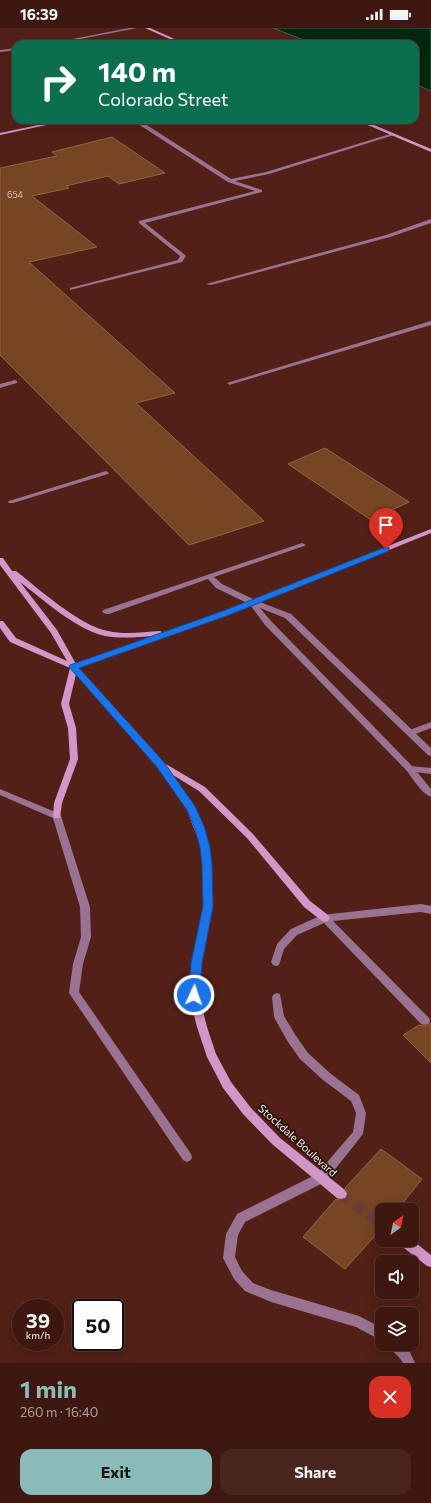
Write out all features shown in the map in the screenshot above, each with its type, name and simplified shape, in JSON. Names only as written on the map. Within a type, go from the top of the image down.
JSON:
[{"type":"main road","points":[[147,28],[175,40]]},
{"type":"main road","points":[[0,134],[47,124]]},
{"type":"main road","points":[[367,124],[431,151]]},
{"type":"main road","points":[[0,623],[13,640],[74,667],[226,613],[431,531]]},
{"type":"main road","name":"Stockdale Boulevard","points":[[0,560],[54,632],[74,667],[160,763],[191,809],[199,826],[205,847],[208,906],[197,963],[194,995],[211,1054],[227,1085],[247,1111],[276,1141],[341,1194]]},
{"type":"main road","points":[[6,568],[78,621],[103,632],[122,635],[167,633]]},
{"type":"main road","points":[[57,816],[58,803],[74,759],[72,728],[65,704],[74,667]]},
{"type":"main road","points":[[160,763],[202,789],[250,836],[307,904],[325,918]]},
{"type":"main road","points":[[412,1247],[431,1262]]},
{"type":"street","points":[[70,40],[135,28]]},
{"type":"street","points":[[0,51],[12,50]]},
{"type":"street","points":[[72,289],[180,261],[183,256],[141,222],[260,191],[230,181],[142,124]]},
{"type":"street","points":[[230,181],[267,173],[392,135]]},
{"type":"street","points":[[209,284],[388,236],[431,221]]},
{"type":"street","points":[[230,383],[431,323]]},
{"type":"street","points":[[0,386],[15,382]]},
{"type":"street","points":[[11,502],[106,473]]},
{"type":"street","points":[[106,612],[302,545]]},
{"type":"street","points":[[210,577],[219,586],[252,602],[288,616],[431,753]]},
{"type":"street","points":[[252,602],[268,623],[410,769],[431,794]]},
{"type":"street","points":[[410,733],[431,725]]},
{"type":"street","points":[[410,769],[431,771]]},
{"type":"street","points":[[0,792],[57,816],[86,907],[86,937],[82,947],[74,993],[186,1157]]},
{"type":"street","points":[[276,962],[280,947],[294,932],[325,918],[421,908],[431,910]]},
{"type":"street","points":[[325,918],[425,1021]]},
{"type":"street","points":[[277,997],[279,1016],[304,1056],[327,1077],[355,1098],[361,1113],[358,1134],[321,1178],[241,1218],[232,1234],[229,1258],[238,1275],[249,1286],[271,1296],[359,1322],[375,1330]]},
{"type":"street","points":[[402,1351],[405,1354],[409,1363]]},
{"type":"shaded area","points":[[273,28],[431,28],[431,91],[419,86],[419,40],[304,40]]},
{"type":"building","points":[[112,137],[165,173],[119,184],[108,176],[66,186],[69,188],[32,196],[97,247],[29,262],[175,393],[136,403],[264,521],[189,545],[0,355],[0,168],[57,156],[52,152]]},
{"type":"building","points":[[325,448],[409,502],[371,520],[288,464]]},
{"type":"building","points":[[431,1023],[431,1063],[403,1035],[419,1025],[425,1026]]},
{"type":"building","points":[[381,1149],[422,1179],[403,1203],[375,1203],[375,1236],[345,1269],[303,1237],[336,1199],[346,1199],[348,1193],[345,1188]]},
{"type":"tunnel","points":[[341,1194],[375,1219]]},
{"type":"route","points":[[194,995],[197,963],[208,906],[205,847],[199,826],[191,809],[174,786],[160,763],[74,667],[226,613],[386,549]]}]
